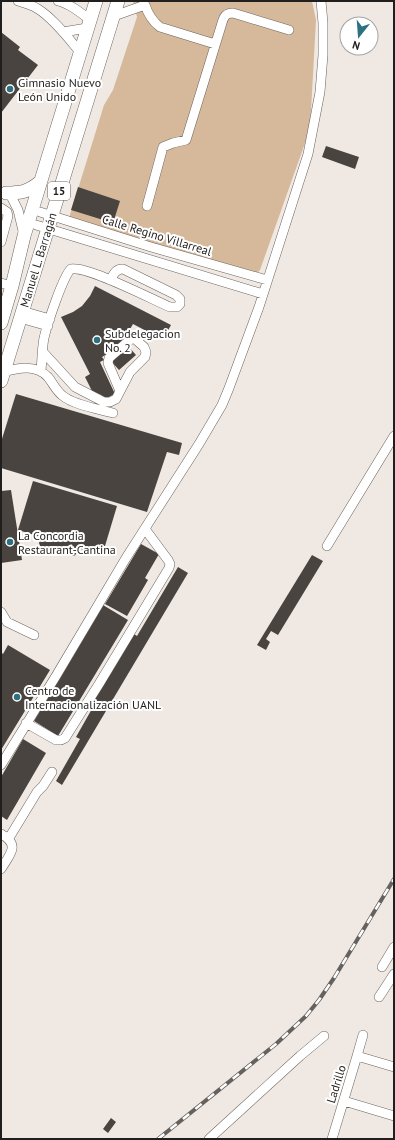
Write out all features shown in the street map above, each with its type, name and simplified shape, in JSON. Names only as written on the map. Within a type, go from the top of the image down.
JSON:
[{"type":"highway","name":"Manuel L. Barragán","points":[[1,323],[6,290],[24,236],[41,219],[40,182],[96,1]]},
{"type":"highway","name":"Manuel L. Barragán","points":[[2,377],[21,314],[41,219],[114,16],[118,1]]},
{"type":"highway","points":[[6,290],[20,275],[41,219],[55,153],[55,135]]},
{"type":"highway","points":[[6,194],[27,191],[40,182]]},
{"type":"street","points":[[18,1],[38,9],[63,32],[80,52]]},
{"type":"street","points":[[1,765],[126,558],[199,444],[222,405],[233,378],[267,280],[308,154],[320,92],[323,55],[323,23],[320,1]]},
{"type":"street","points":[[65,2],[89,24]]},
{"type":"street","points":[[114,16],[145,3],[150,18],[160,27],[215,44]]},
{"type":"street","points":[[147,206],[162,147],[173,142],[186,140],[223,18],[230,13],[237,14],[289,30]]},
{"type":"street","points":[[63,32],[89,24]]},
{"type":"street","points":[[6,194],[41,219],[82,239],[262,294]]},
{"type":"street","points":[[6,194],[18,210],[24,236]]},
{"type":"street","points":[[1,208],[7,212],[8,218],[1,242]]},
{"type":"street","name":"Calle Regino Villarreal","points":[[41,219],[86,226],[267,280]]},
{"type":"street","points":[[82,239],[86,226]]},
{"type":"street","points":[[148,259],[151,246]]},
{"type":"street","points":[[41,372],[44,338],[66,275],[71,269],[78,268],[110,280],[170,307],[176,307],[180,304],[180,299],[176,295],[123,269],[120,268],[117,270],[110,280]]},
{"type":"street","points":[[21,314],[49,323]]},
{"type":"street","points":[[43,352],[76,387],[104,402],[110,402],[116,399],[130,372],[145,357],[146,352],[144,347],[136,340],[131,339],[127,341],[109,358],[109,367],[120,391]]},
{"type":"street","points":[[2,377],[17,368],[30,368],[41,372],[48,377],[62,396],[82,405],[113,413]]},
{"type":"street","points":[[327,546],[394,436]]},
{"type":"street","points":[[26,723],[56,740],[65,738],[99,684],[169,568],[170,564],[168,560],[145,529]]},
{"type":"street","points":[[1,612],[7,622],[34,635]]},
{"type":"street","points":[[7,835],[52,772]]},
{"type":"street","points":[[1,828],[12,843],[12,848],[1,869]]},
{"type":"street","points":[[382,967],[394,947]]},
{"type":"street","points":[[379,997],[394,974]]},
{"type":"street","name":"Ladrillo","points":[[332,1139],[363,1035]]},
{"type":"street","points":[[208,1139],[294,1061],[324,1036]]},
{"type":"street","points":[[357,1056],[394,1067]]},
{"type":"street","points":[[344,1101],[394,1116]]},
{"type":"shaded area","points":[[133,1],[312,1],[316,20],[310,129],[260,270],[257,273],[69,218],[104,105],[113,90],[137,17]]},
{"type":"building","name":"Gimnasio Nuevo León Unido","points":[[1,32],[20,47],[18,50],[38,65],[1,113]]},
{"type":"building","points":[[326,146],[359,157],[355,169],[322,157]]},
{"type":"building","points":[[78,187],[120,201],[113,223],[71,210]]},
{"type":"building","name":"Subdelegacion No. 2","points":[[95,286],[171,325],[166,334],[159,331],[156,336],[133,324],[126,336],[118,345],[102,357],[104,360],[100,362],[115,394],[103,400],[100,394],[95,397],[85,377],[90,374],[61,317],[82,306],[90,296]]},
{"type":"building","points":[[128,346],[136,355],[119,370],[111,361]]},
{"type":"building","points":[[16,394],[182,443],[179,455],[167,452],[147,512],[1,468],[1,442]]},
{"type":"building","points":[[33,481],[117,506],[102,556],[78,548],[74,556],[40,546],[39,543],[41,537],[18,530]]},
{"type":"building","name":"La Concordia Restaurant-Cantina","points":[[11,490],[22,560],[1,563],[1,491]]},
{"type":"building","points":[[141,544],[159,554],[145,578],[148,580],[127,616],[105,604]]},
{"type":"building","points":[[312,555],[323,561],[278,635],[271,631],[266,639],[270,642],[266,650],[257,645]]},
{"type":"building","points":[[178,567],[188,573],[62,785],[56,781],[80,739],[76,737],[97,700],[95,698],[134,634],[137,636]]},
{"type":"building","points":[[103,605],[128,620],[58,736],[34,721]]},
{"type":"building","name":"Centro de Internacionalización UANL","points":[[8,645],[50,670],[1,750],[1,652],[3,654]]},
{"type":"building","points":[[23,739],[46,753],[7,820],[1,816],[1,777]]},
{"type":"building","points":[[111,1118],[116,1122],[108,1133],[103,1129]]},
{"type":"railway","points":[[158,1139],[276,1044],[306,1016],[334,978],[394,879]]},
{"type":"place","name":"Gimnasio Nuevo León Unido","points":[[10,89]]},
{"type":"place","name":"Subdelegacion No. 2","points":[[97,340]]},
{"type":"place","name":"La Concordia Restaurant-Cantina","points":[[10,542]]},
{"type":"place","name":"Centro de Internacionalización UANL","points":[[17,697]]}]
